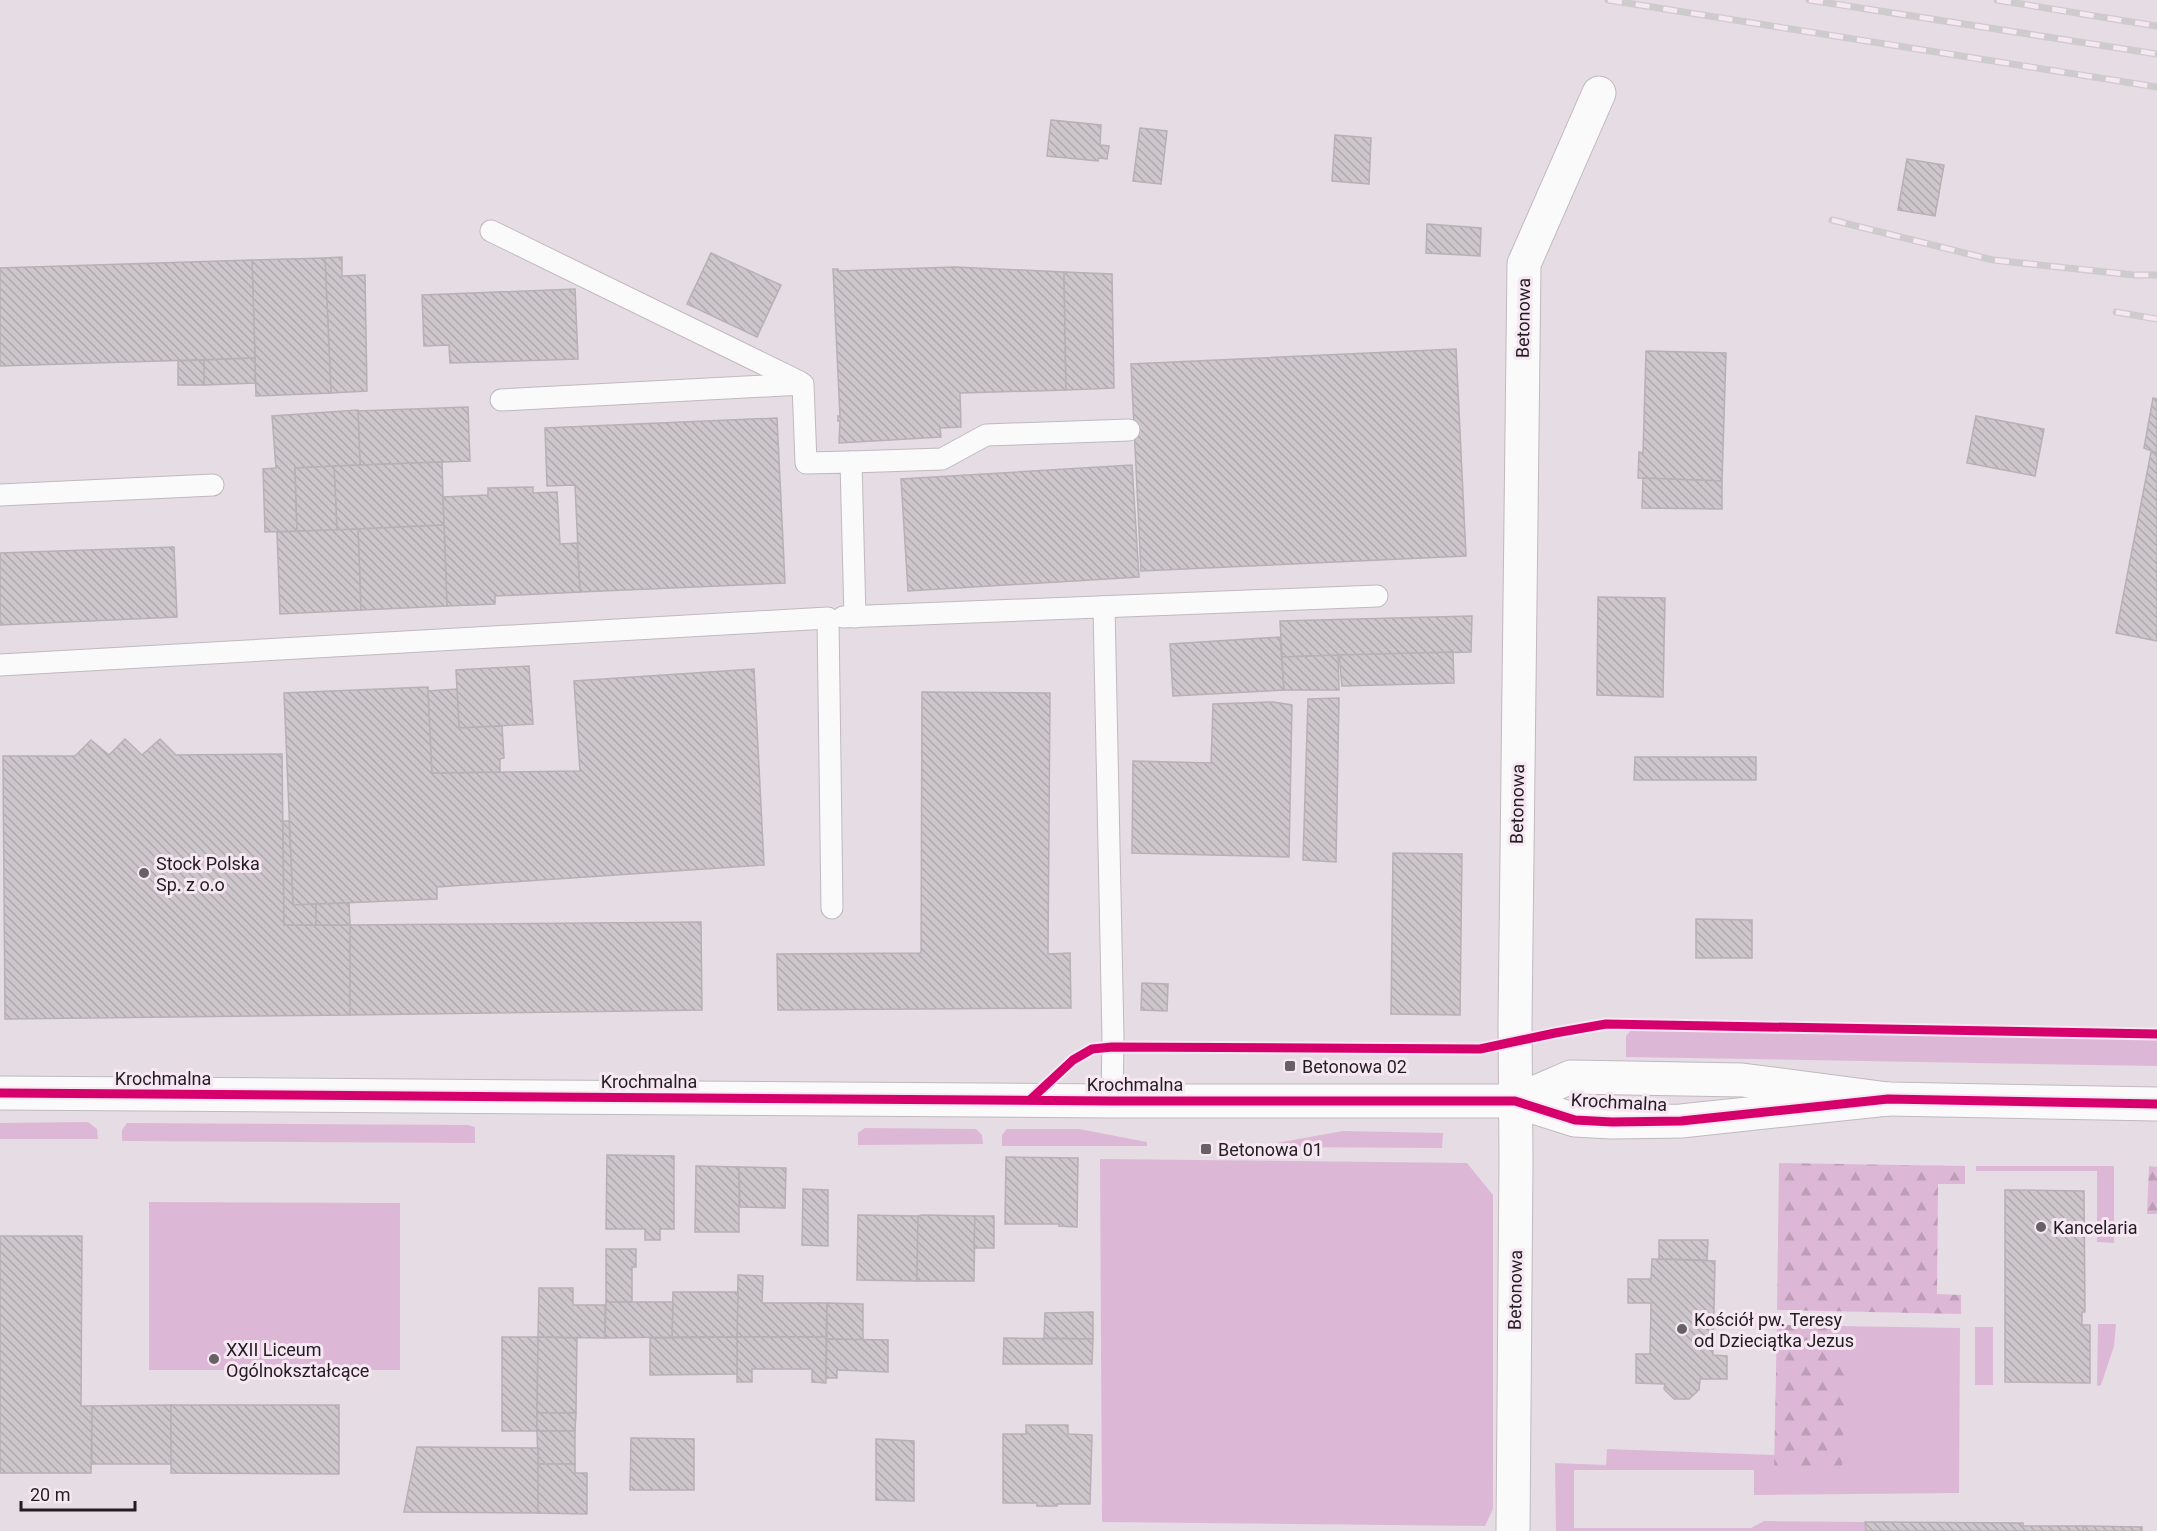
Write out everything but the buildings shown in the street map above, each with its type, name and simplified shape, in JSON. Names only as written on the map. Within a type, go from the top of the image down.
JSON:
[{"type":"street","name":"Betonowa","points":[[1513,1531],[1524,264],[1599,93]]},
{"type":"street","name":"Krochmalna","points":[[1515,1101],[1571,1077],[1742,1080],[1887,1099],[2157,1104]]},
{"type":"street","name":"Krochmalna","points":[[0,1093],[1112,1101],[1515,1101],[1575,1120],[1612,1122],[1692,1120],[1887,1099]]},
{"type":"lane","points":[[491,231],[803,384]]},
{"type":"lane","points":[[501,400],[803,384]]},
{"type":"lane","points":[[803,384],[806,463],[942,459],[986,435],[1129,430]]},
{"type":"lane","points":[[851,462],[855,617]]},
{"type":"lane","points":[[0,495],[213,485]]},
{"type":"lane","points":[[0,665],[828,618],[1377,596]]},
{"type":"lane","points":[[1104,607],[1113,1026],[1112,1101]]},
{"type":"lane","points":[[828,618],[832,908]]},
{"type":"green space","points":[[1632,1029],[2157,1039],[2157,1066],[1626,1057],[1626,1036]]},
{"type":"green space","points":[[88,1122],[97,1129],[98,1139],[0,1139],[0,1123]]},
{"type":"green space","points":[[127,1123],[468,1125],[475,1127],[475,1143],[122,1141],[122,1130]]},
{"type":"green space","points":[[865,1128],[976,1129],[982,1135],[983,1144],[858,1145],[858,1133]]},
{"type":"green space","points":[[1007,1129],[1079,1129],[1147,1142],[1147,1146],[1002,1146],[1002,1135]]},
{"type":"green space","points":[[1343,1131],[1443,1133],[1442,1148],[1271,1147],[1271,1144]]},
{"type":"green space","points":[[1100,1159],[1467,1163],[1493,1195],[1493,1509],[1485,1526],[1102,1522]]},
{"type":"green space","points":[[1779,1163],[1965,1166],[1965,1184],[1938,1184],[1937,1294],[1961,1295],[1961,1314],[1777,1310]]},
{"type":"green space","points":[[1976,1166],[2114,1166],[2114,1243],[2097,1242],[2097,1171],[1976,1171]]},
{"type":"green space","points":[[2149,1166],[2157,1167],[2157,1214],[2147,1214]]},
{"type":"green space","points":[[149,1202],[400,1203],[400,1370],[149,1370]]},
{"type":"green space","points":[[2098,1324],[2116,1324],[2114,1346],[2101,1385],[2097,1386]]},
{"type":"green space","points":[[1777,1325],[1960,1328],[1959,1493],[1754,1495],[1754,1470],[1574,1470],[1574,1528],[1751,1528],[1764,1521],[1865,1522],[1866,1531],[1556,1531],[1555,1463],[1606,1465],[1607,1449],[1775,1455]]},
{"type":"green space","points":[[1777,1325],[1846,1326],[1842,1470],[1774,1470]]},
{"type":"green space","points":[[1975,1327],[1993,1327],[1993,1385],[1975,1385]]},
{"type":"railway","points":[[1608,0],[2157,87]]},
{"type":"railway","points":[[1809,0],[2157,54]]},
{"type":"railway","points":[[1997,0],[2157,26]]},
{"type":"railway","points":[[1832,220],[1993,260],[2134,275],[2157,275]]},
{"type":"railway","points":[[2116,312],[2157,319]]},
{"type":"cycle path","points":[[1031,1099],[1073,1060],[1092,1049],[1112,1047],[1480,1049],[1606,1024],[2157,1034]]},
{"type":"cycle path","points":[[0,1093],[1112,1101],[1515,1101],[1575,1120],[1612,1122],[1681,1121],[1888,1099],[2157,1104]]},
{"type":"place","name":"Stock Polska Sp. z o.o","points":[[144,873]]},
{"type":"place","name":"Betonowa 02","points":[[1290,1066]]},
{"type":"place","name":"Betonowa 01","points":[[1206,1149]]},
{"type":"place","name":"Kancelaria","points":[[2041,1227]]},
{"type":"place","name":"Kościół pw. Teresy od Dzieciątka Jezus","points":[[1682,1329]]},
{"type":"place","name":"XXII Liceum Ogólnokształcące","points":[[214,1359]]}]
